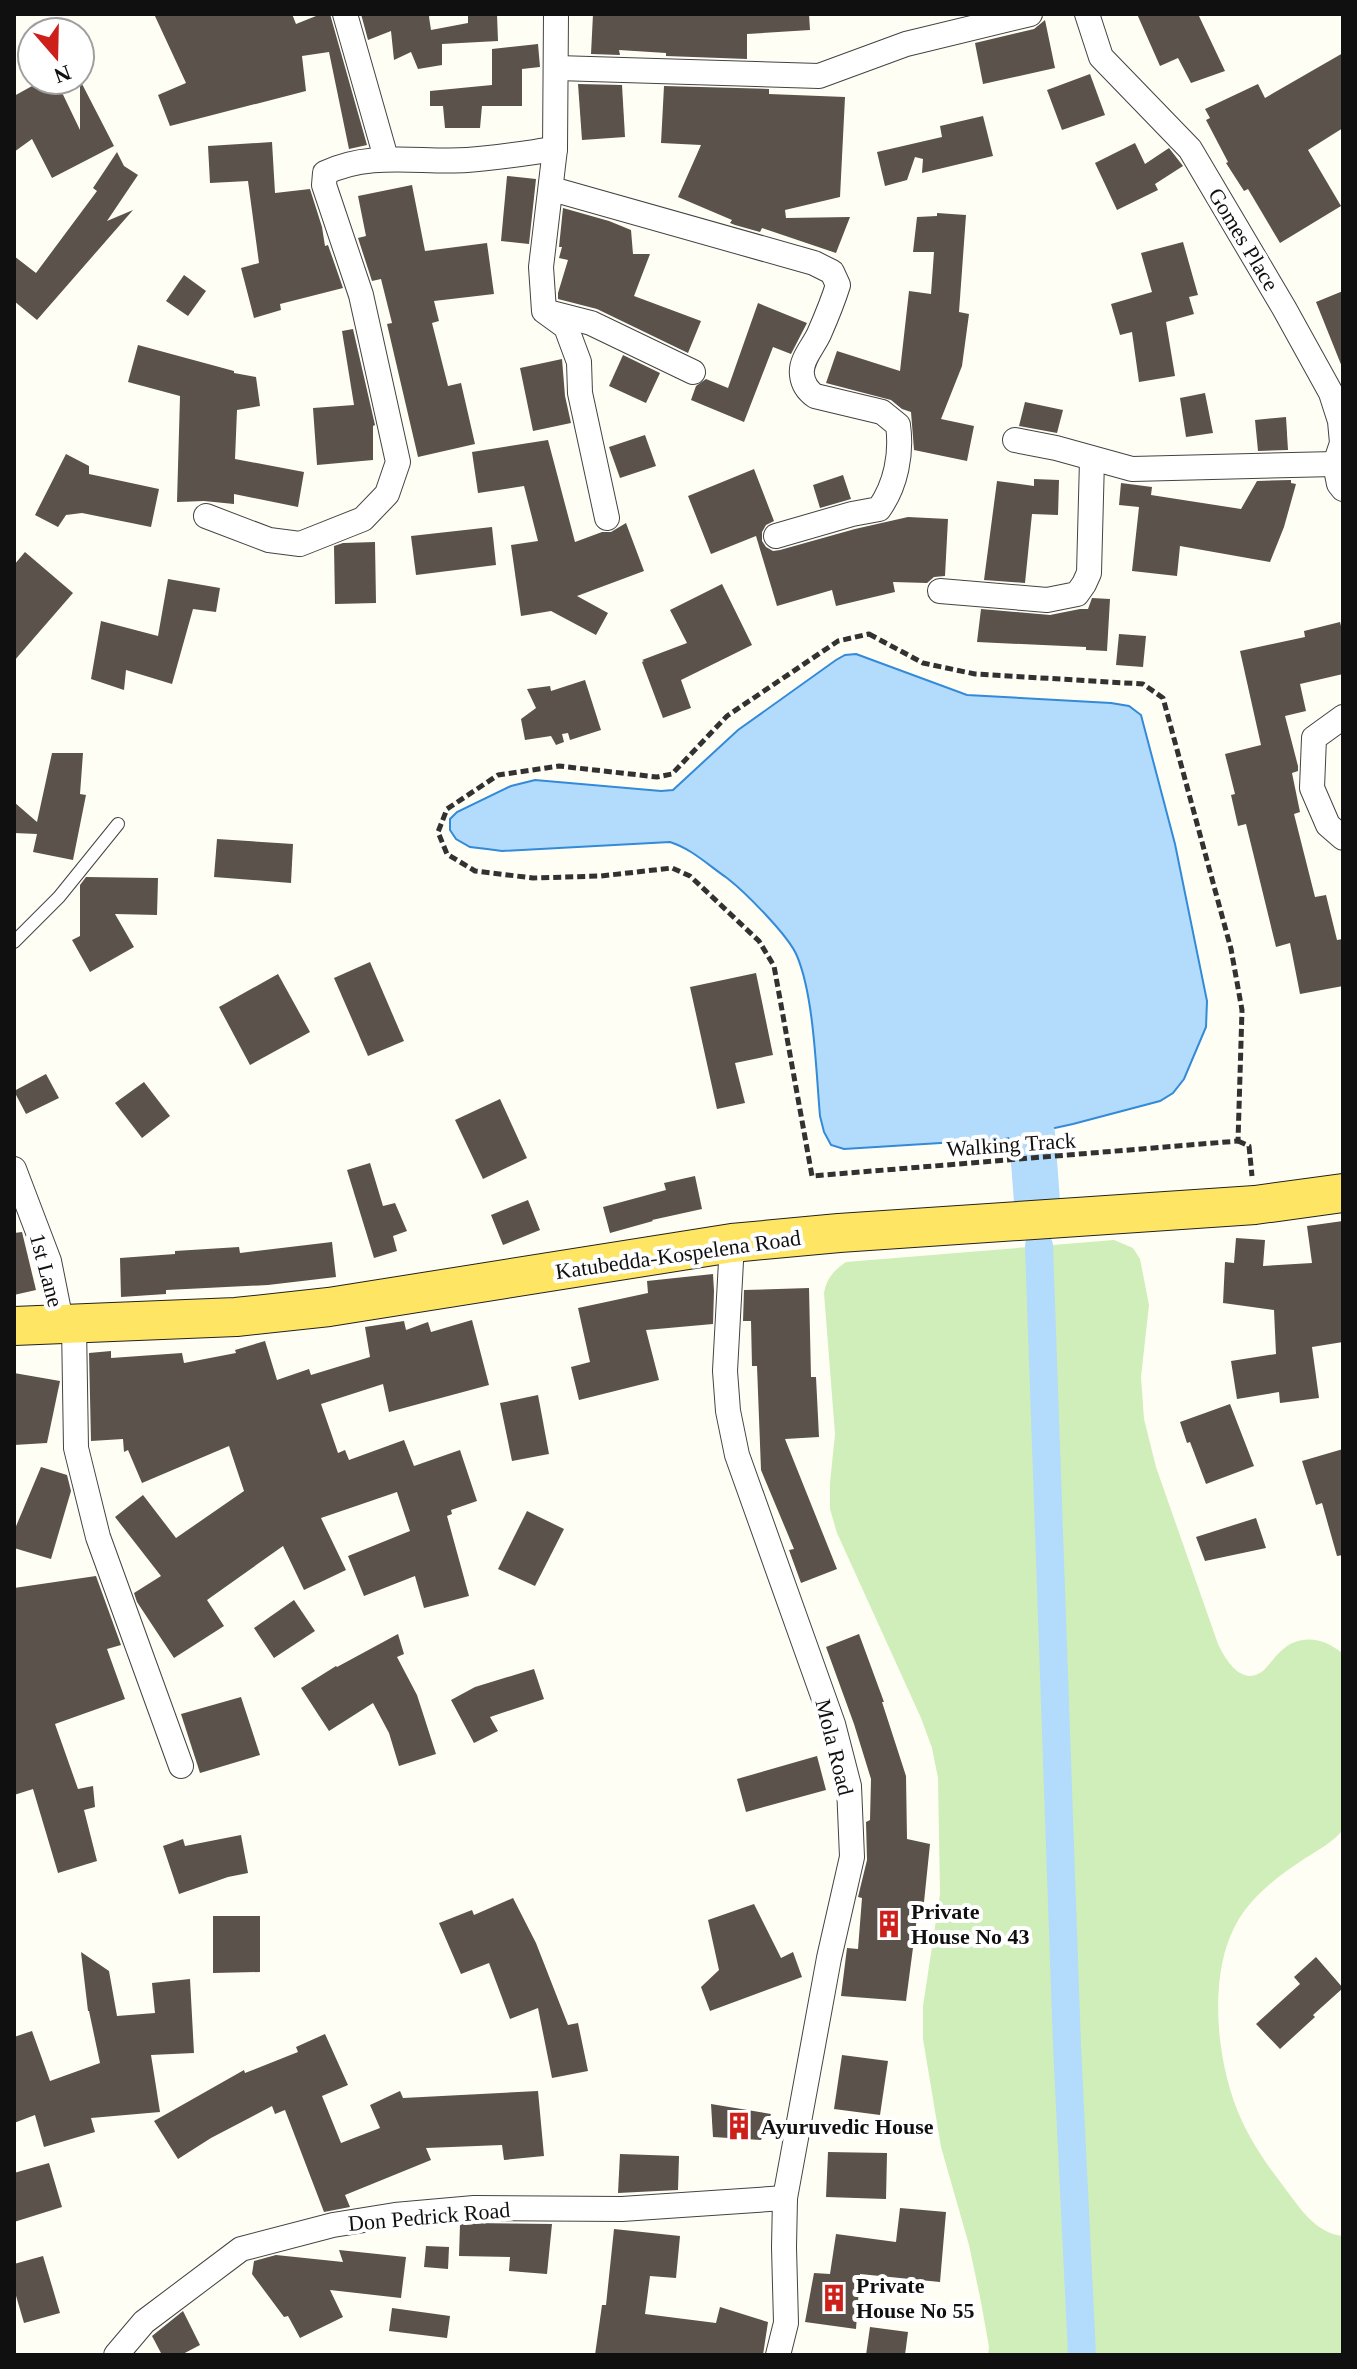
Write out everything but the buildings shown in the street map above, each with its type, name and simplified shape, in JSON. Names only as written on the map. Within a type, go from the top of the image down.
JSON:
[{"type":"main road","name":"Katubedda-Kospelena Road","points":[[14,1326],[236,1317],[329,1307],[732,1243],[1255,1205],[1343,1193]]},
{"type":"street","points":[[345,14],[386,158]]},
{"type":"street","points":[[544,311],[541,267],[555,149],[556,14]]},
{"type":"street","points":[[557,68],[819,76],[906,44],[1030,14]]},
{"type":"street","name":"Gomes Place","points":[[1087,14],[1101,57],[1190,149],[1331,393],[1340,421],[1342,443],[1335,464],[1343,489]]},
{"type":"street","points":[[206,516],[269,540],[300,544],[363,519],[387,494],[398,462],[361,295],[324,185],[325,173],[341,165],[386,158],[467,160],[555,149]]},
{"type":"street","points":[[552,189],[814,263],[832,272],[838,285],[817,337],[803,362],[801,376],[807,390],[815,396],[882,412],[898,425],[901,447],[890,495],[879,509],[776,536]]},
{"type":"street","points":[[544,311],[591,323],[693,372]]},
{"type":"street","points":[[544,311],[566,327],[579,362],[580,393],[607,518]]},
{"type":"street","points":[[1015,440],[1132,469],[1335,464]]},
{"type":"street","points":[[940,591],[1047,600],[1077,594],[1089,573],[1092,460]]},
{"type":"street","points":[[1343,717],[1314,738],[1312,788],[1328,825],[1343,838]]},
{"type":"street","name":"1st Lane","points":[[14,1169],[49,1261],[68,1325],[76,1448],[94,1522],[181,1766]]},
{"type":"street","name":"Mola Road","points":[[732,1243],[725,1371],[728,1411],[737,1455],[833,1724],[849,1786],[852,1857],[829,1958],[785,2198],[786,2323],[778,2355]]},
{"type":"street","name":"Don Pedrick Road","points":[[116,2355],[144,2322],[241,2249],[333,2225],[395,2215],[474,2208],[622,2209],[785,2198]]},
{"type":"lane","points":[[14,942],[59,897],[118,824]]},
{"type":"path","name":"Walking Track","points":[[869,634],[923,663],[975,674],[1143,684],[1163,698],[1231,949],[1242,1010],[1238,1141],[812,1176],[774,966],[759,941],[690,876],[672,868],[601,876],[533,878],[475,871],[447,854],[438,832],[447,809],[498,775],[559,766],[657,777],[672,774],[727,716],[838,641],[869,634]]},
{"type":"path","points":[[1238,1141],[1249,1146],[1255,1205]]},
{"type":"green space","points":[[1114,1240],[1133,1248],[1140,1259],[1149,1305],[1141,1377],[1144,1419],[1156,1467],[1221,1651],[1236,1670],[1249,1676],[1264,1670],[1288,1645],[1304,1640],[1320,1641],[1343,1654],[1343,1830],[1330,1843],[1275,1880],[1249,1905],[1226,1947],[1218,1997],[1226,2076],[1246,2130],[1302,2211],[1324,2230],[1343,2236],[1343,2355],[988,2355],[969,2245],[941,2147],[923,2039],[923,2006],[940,1894],[938,1778],[932,1748],[921,1718],[837,1533],[830,1509],[835,1434],[824,1293],[831,1275],[846,1262]]},
{"type":"water","points":[[856,654],[967,695],[1111,703],[1129,706],[1141,715],[1175,844],[1207,1001],[1206,1027],[1184,1079],[1173,1093],[1160,1101],[1005,1139],[844,1149],[831,1145],[820,1116],[811,1012],[797,956],[776,926],[727,878],[693,853],[670,842],[502,851],[470,847],[456,839],[450,830],[450,819],[457,812],[511,786],[535,780],[673,790],[738,730],[836,660]]},
{"type":"waterway","points":[[1032,1134],[1037,1202]]},
{"type":"waterway","points":[[1039,1246],[1067,2046],[1082,2355]]},
{"type":"place","name":"Private House No 43","points":[[889,1924]]},
{"type":"place","name":"Ayuruvedic House","points":[[739,2126]]},
{"type":"place","name":"Private House No 55","points":[[834,2298]]}]
